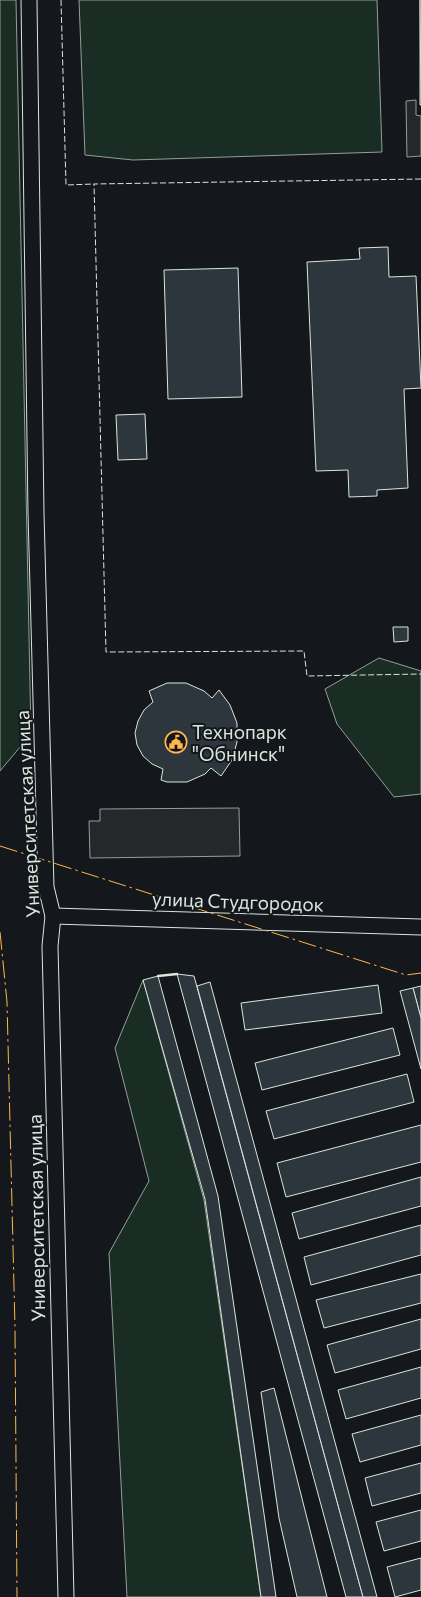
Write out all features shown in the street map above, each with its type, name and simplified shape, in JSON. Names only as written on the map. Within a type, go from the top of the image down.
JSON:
[{"type":"street","name":"Университетская улица","points":[[29,0],[36,513],[46,887],[53,916],[50,946],[66,1597]]},
{"type":"street","name":"улица Студгородок","points":[[53,916],[421,927]]},
{"type":"green space","points":[[0,0],[16,0],[31,734],[0,771]]},
{"type":"green space","points":[[79,0],[377,0],[382,152],[133,160],[85,155]]},
{"type":"green space","points":[[379,658],[421,671],[421,794],[394,797],[337,724],[325,689]]},
{"type":"green space","points":[[143,980],[204,1200],[261,1597],[127,1597],[109,1253],[149,1181],[115,1048]]},
{"type":"shaded area","points":[[416,100],[416,115],[421,116],[421,156],[407,157],[406,101]]},
{"type":"shaded area","points":[[239,808],[240,856],[90,858],[89,821],[100,821],[100,809]]},
{"type":"building","points":[[420,0],[421,105],[420,105]]},
{"type":"building","points":[[388,247],[389,277],[416,276],[421,388],[404,389],[408,488],[377,490],[377,496],[349,497],[348,470],[316,471],[307,262],[360,259],[359,248]]},
{"type":"building","points":[[238,268],[242,397],[168,399],[164,270]]},
{"type":"building","points":[[145,414],[147,459],[118,460],[116,415]]},
{"type":"building","points":[[393,627],[408,627],[408,641],[394,642]]},
{"type":"building","points":[[167,683],[186,683],[204,691],[212,698],[219,690],[230,705],[237,723],[237,742],[232,760],[221,776],[211,768],[205,774],[187,782],[167,782],[161,780],[163,769],[152,764],[143,756],[137,745],[135,733],[138,721],[144,710],[153,702],[149,691]]},
{"type":"building","points":[[177,974],[194,976],[363,1597],[346,1597]]},
{"type":"building","points":[[158,976],[218,1196],[276,1597],[261,1597],[205,1199],[143,980]]},
{"type":"building","points":[[210,982],[377,1597],[363,1597],[197,986]]},
{"type":"building","points":[[378,985],[382,1013],[245,1030],[241,1003]]},
{"type":"building","points":[[421,986],[421,1018],[413,988]]},
{"type":"building","points":[[413,988],[421,1018],[421,1069],[400,991]]},
{"type":"building","points":[[393,1028],[400,1055],[262,1090],[255,1063]]},
{"type":"building","points":[[407,1074],[414,1102],[274,1139],[266,1111]]},
{"type":"building","points":[[421,1125],[421,1162],[286,1197],[277,1163]]},
{"type":"building","points":[[421,1177],[421,1206],[299,1239],[292,1213]]},
{"type":"building","points":[[421,1225],[421,1255],[311,1285],[304,1257]]},
{"type":"building","points":[[421,1274],[421,1303],[324,1328],[316,1300]]},
{"type":"building","points":[[421,1319],[421,1349],[335,1373],[327,1345]]},
{"type":"building","points":[[421,1367],[421,1398],[346,1419],[338,1390]]},
{"type":"building","points":[[274,1388],[327,1597],[297,1597],[279,1518],[261,1392]]},
{"type":"building","points":[[421,1415],[421,1445],[360,1462],[352,1434]]},
{"type":"building","points":[[421,1463],[421,1493],[372,1506],[365,1478]]},
{"type":"building","points":[[421,1510],[421,1541],[384,1551],[376,1522]]},
{"type":"building","points":[[421,1558],[421,1590],[395,1597],[387,1567]]},
{"type":"fence","points":[[61,0],[66,185],[94,184]]},
{"type":"fence","points":[[421,179],[94,184],[106,652],[304,651],[307,676],[421,674]]},
{"type":"wall","points":[[158,976],[177,974]]},
{"type":"power","points":[[0,846],[406,975],[421,973]]},
{"type":"power","points":[[0,932],[7,1002],[15,1328],[17,1597]]},
{"type":"place","name":"Технопарк \"Обнинск\"","points":[[176,742]]}]
